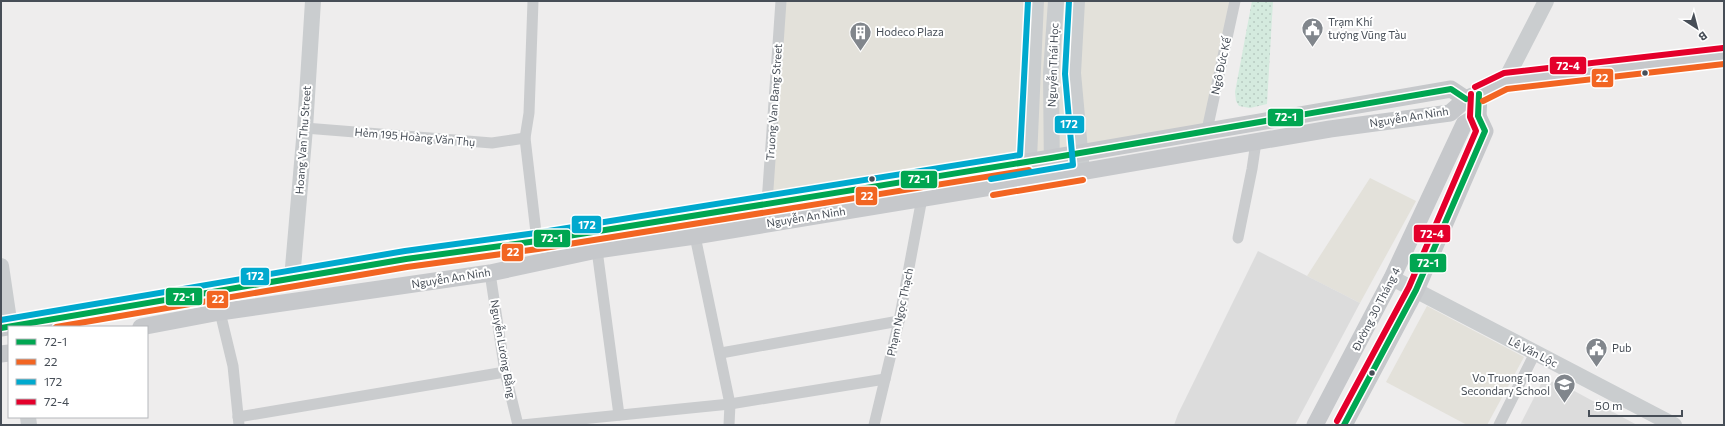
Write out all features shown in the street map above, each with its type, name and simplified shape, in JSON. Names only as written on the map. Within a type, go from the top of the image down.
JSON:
[{"type":"main road","name":"Hoang Van Thu Street","points":[[292,279],[313,1]]},
{"type":"main road","name":"Nguyễn Thái Học","points":[[1028,181],[1036,1]]},
{"type":"main road","name":"Nguyễn Thái Học","points":[[1052,177],[1051,73],[1056,1]]},
{"type":"main road","name":"Nguyễn Thái Học","points":[[1077,1],[1073,73],[1079,153],[1082,172]]},
{"type":"main road","points":[[1505,80],[1546,1]]},
{"type":"main road","points":[[1329,399],[1347,418],[1416,290],[1485,130],[1478,116],[1472,97],[1505,80],[1724,56]]},
{"type":"main road","points":[[1032,74],[1073,73]]},
{"type":"main road","name":"Nguyễn An Ninh","points":[[16,326],[406,259],[537,241],[1028,162],[1451,89],[1472,97]]},
{"type":"main road","name":"Nguyễn An Ninh","points":[[146,326],[220,312],[490,272],[597,250],[695,236],[1330,129],[1450,113],[1472,97]]},
{"type":"main road","name":"Đường 30 Tháng 4","points":[[1315,425],[1392,278],[1464,124],[1478,116]]},
{"type":"main road","points":[[1,266],[10,326]]},
{"type":"main road","name":"Lê Văn Lộc","points":[[1392,278],[1674,425]]},
{"type":"street","points":[[533,1],[529,113],[525,138],[537,241]]},
{"type":"street","name":"Truong Van Bang Street","points":[[767,203],[781,1]]},
{"type":"street","name":"Ngô Đức Kế","points":[[1207,130],[1235,1]]},
{"type":"street","name":"Hẻm 195 Hoàng Văn Thụ","points":[[304,128],[492,143],[525,138]]},
{"type":"street","points":[[1238,238],[1256,142]]},
{"type":"street","name":"Phạm Ngọc Thạch","points":[[874,425],[899,321],[922,198]]},
{"type":"street","points":[[695,236],[721,353],[730,404],[729,425]]},
{"type":"street","points":[[597,250],[619,415]]},
{"type":"street","name":"Nguyễn Lương Bằng","points":[[490,272],[505,372],[518,425]]},
{"type":"street","points":[[220,312],[233,366],[238,423],[505,372]]},
{"type":"street","points":[[721,353],[899,321]]},
{"type":"street","points":[[1500,425],[1535,353]]},
{"type":"street","points":[[522,425],[730,404],[885,380]]},
{"type":"shaded area","points":[[778,1],[1233,1],[1207,130],[767,203]]},
{"type":"shaded area","points":[[1370,178],[1416,201],[1360,303],[1307,276]]},
{"type":"shaded area","points":[[1258,251],[1360,303],[1295,425],[1174,425],[1178,414]]},
{"type":"shaded area","points":[[1427,306],[1524,357],[1487,425],[1467,425],[1386,382]]},
{"type":"shaded area","name":"Vo Truong Toan Secondary School","points":[[1556,381],[1637,425],[1520,425],[1541,384]]},
{"type":"green space","points":[[1252,1],[1273,1],[1267,104],[1250,108],[1239,106],[1236,101],[1235,92]]},
{"type":"transit line","name":"172","points":[[1,320],[405,251],[536,233],[1020,155],[1028,1]]},
{"type":"transit line","name":"172","points":[[991,179],[1073,165],[1065,74],[1069,1]]},
{"type":"transit line","name":"72-4","points":[[1475,87],[1504,73],[1723,48]]},
{"type":"transit line","name":"22","points":[[1483,101],[1507,89],[1724,64]]},
{"type":"transit line","name":"72-1","points":[[13,326],[406,259],[537,241],[1051,158],[1451,89],[1466,99]]},
{"type":"transit line","name":"72-4","points":[[1337,421],[1409,287],[1476,131],[1470,117],[1471,94]]},
{"type":"transit line","name":"72-1","points":[[1344,425],[1416,290],[1485,131],[1478,116],[1479,94]]},
{"type":"transit line","name":"22","points":[[62,326],[407,267],[538,249],[1029,170]]},
{"type":"transit line","name":"22","points":[[993,195],[1083,180]]},
{"type":"transit line","name":"72-1","points":[[1,328],[8,327]]},
{"type":"place","name":"Trạm Khí tượng Vũng Tàu","points":[[1313,48]]},
{"type":"place","name":"Hodeco Plaza","points":[[861,52]]},
{"type":"place","name":"Pub","points":[[1596,368]]},
{"type":"place","name":"Vo Truong Toan Secondary School","points":[[1565,404]]}]
